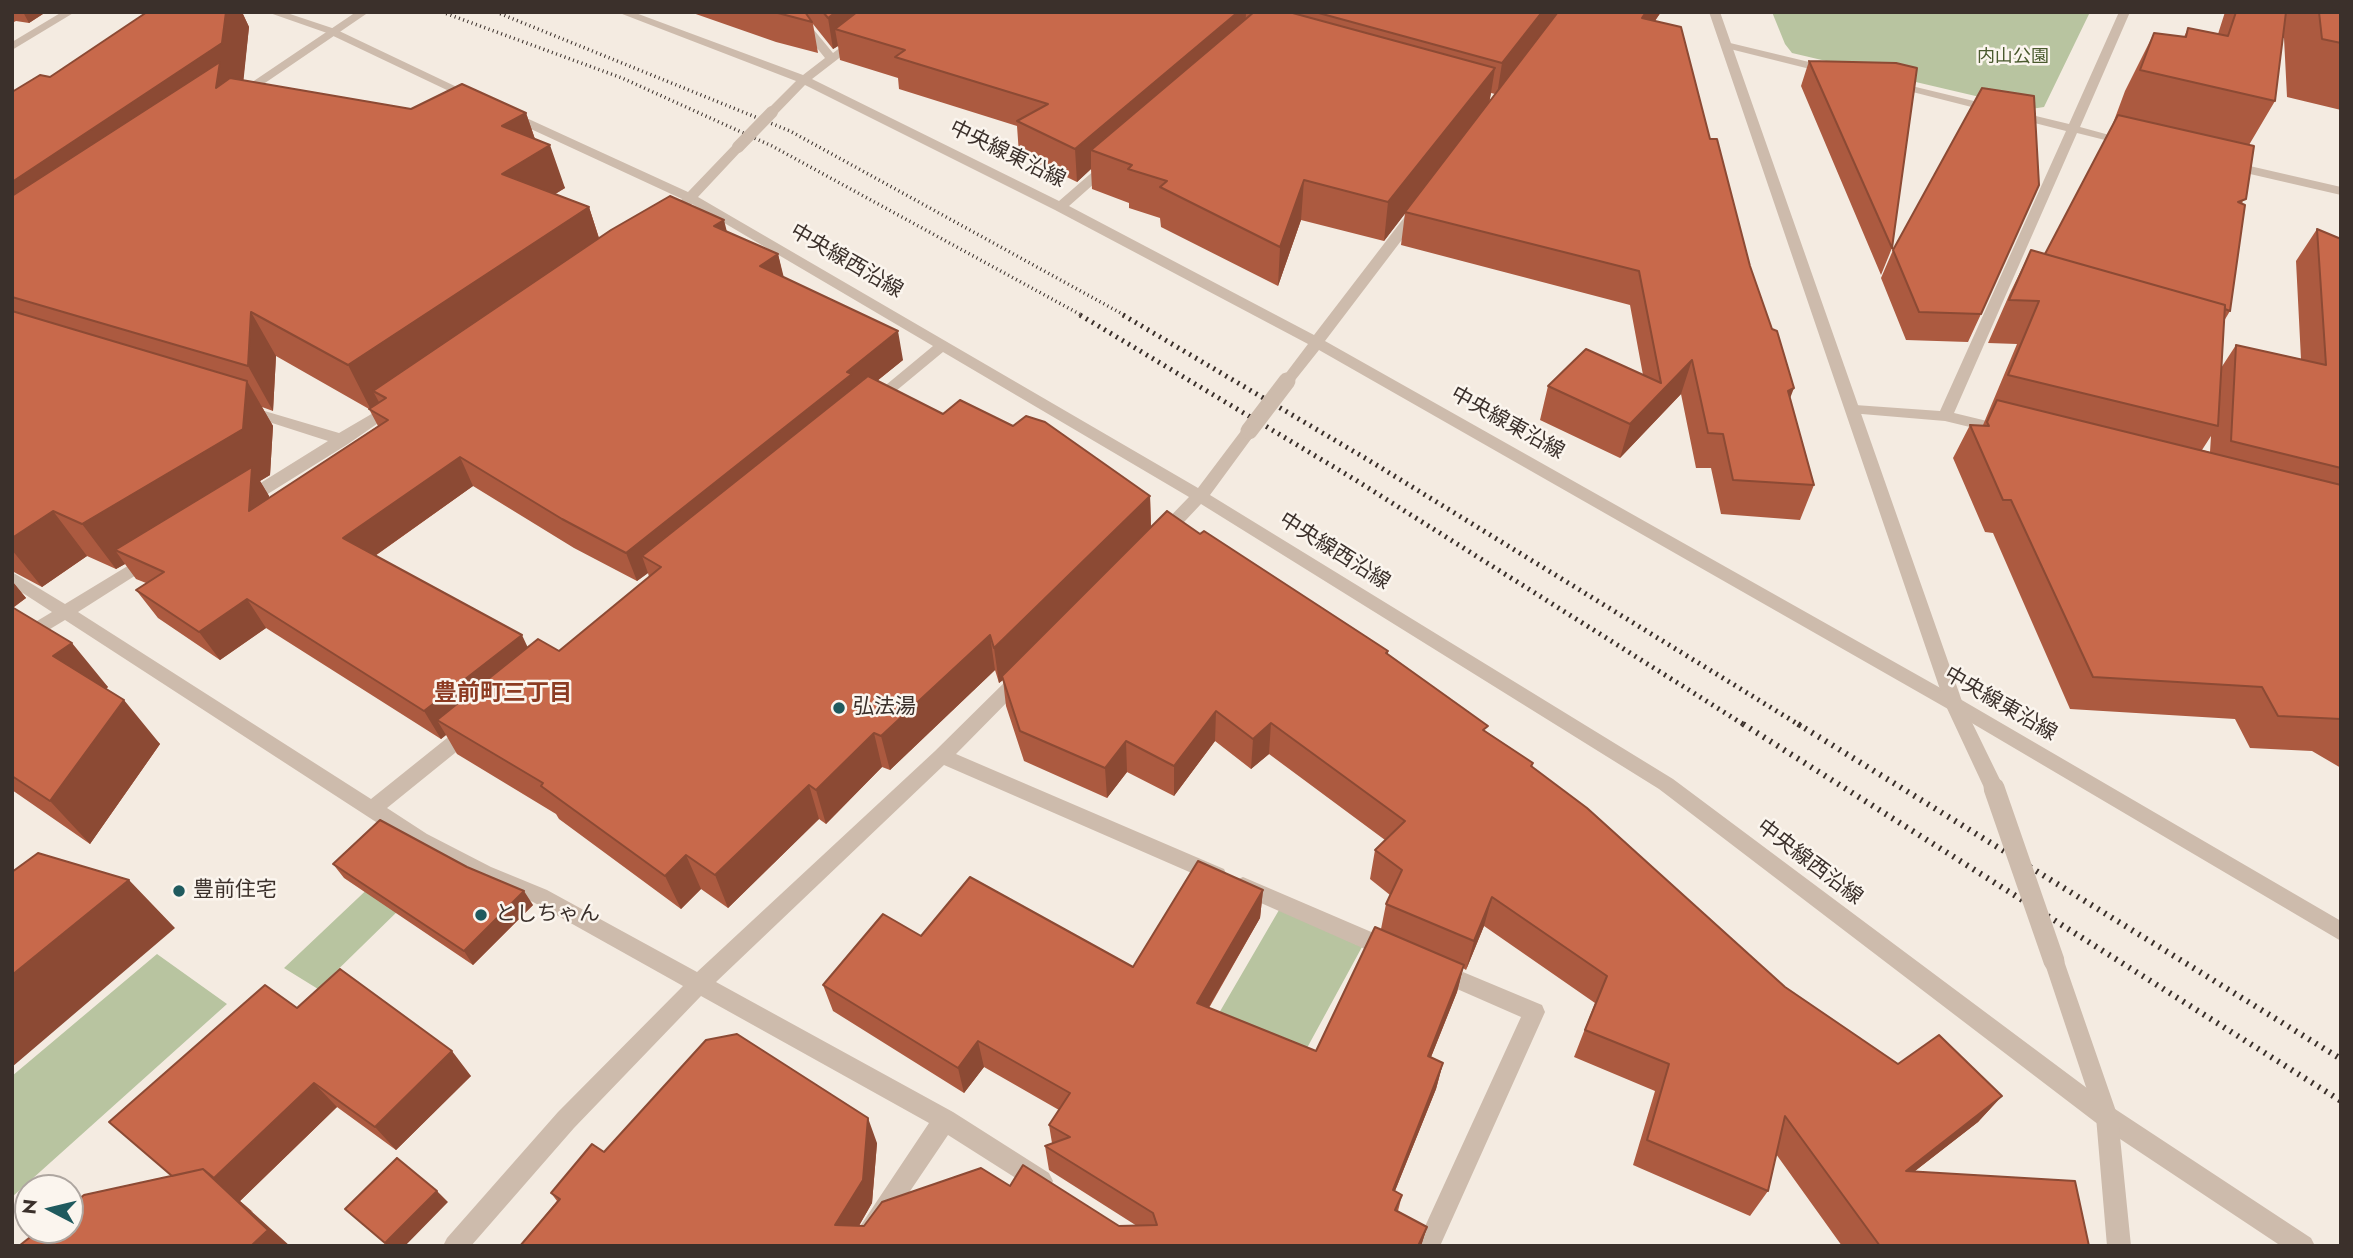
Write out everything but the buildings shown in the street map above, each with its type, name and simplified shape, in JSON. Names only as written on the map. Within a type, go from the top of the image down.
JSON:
[{"type":"street","points":[[12,47],[70,12]]},
{"type":"street","name":"中央線西沿線","points":[[272,12],[331,31],[692,199],[1200,496],[1666,784],[2107,1117],[2303,1246]]},
{"type":"street","points":[[223,107],[331,31],[364,12]]},
{"type":"street","name":"中央線東沿線","points":[[622,12],[804,80],[1060,207],[1315,342],[1954,704],[2341,932]]},
{"type":"street","points":[[793,12],[831,58]]},
{"type":"street","points":[[670,215],[692,199],[738,147],[804,80],[894,12]]},
{"type":"street","points":[[1714,12],[1855,410],[1954,704],[1994,788],[2107,1117],[2119,1246]]},
{"type":"street","points":[[1945,416],[2125,12]]},
{"type":"street","points":[[1726,45],[1846,74]]},
{"type":"street","points":[[1873,80],[2139,144]]},
{"type":"street","points":[[1060,207],[1124,152]]},
{"type":"street","points":[[2220,163],[2341,191]]},
{"type":"street","points":[[1148,548],[1200,496],[1424,200]]},
{"type":"street","points":[[857,415],[943,345]]},
{"type":"street","points":[[227,511],[343,440],[400,401]]},
{"type":"street","points":[[237,407],[343,440]]},
{"type":"street","points":[[1855,410],[1945,416],[2025,436]]},
{"type":"street","points":[[12,645],[158,553]]},
{"type":"street","points":[[12,579],[65,610],[372,810],[453,858],[540,896],[945,1120],[1062,1194]]},
{"type":"street","points":[[455,1246],[566,1120],[698,985],[942,757],[1030,667]]},
{"type":"street","points":[[372,810],[479,723]]},
{"type":"street","points":[[942,757],[1534,1012],[1428,1246]]},
{"type":"street","points":[[859,1246],[945,1120]]},
{"type":"green space","name":"内山公園","points":[[1772,12],[2090,12],[2044,107],[2031,109],[1792,53],[1785,44]]},
{"type":"green space","points":[[413,846],[446,864],[318,989],[284,968]]},
{"type":"green space","points":[[1279,910],[1362,947],[1301,1059],[1215,1020]]},
{"type":"green space","points":[[157,954],[227,1004],[38,1174],[14,1174],[12,1197],[12,1076]]},
{"type":"railway","points":[[442,12],[622,78],[772,146],[1083,316]]},
{"type":"railway","points":[[496,12],[790,131],[1126,316]]},
{"type":"railway","points":[[1080,315],[1354,479],[1746,726]]},
{"type":"railway","points":[[1123,315],[1370,461],[1801,726]]},
{"type":"railway","points":[[1743,724],[2341,1101]]},
{"type":"railway","points":[[1798,724],[2341,1059]]},
{"type":"place","name":"弘法湯","points":[[839,708]]},
{"type":"place","name":"豊前住宅","points":[[179,891]]},
{"type":"place","name":"としちゃん","points":[[481,915]]},
{"type":"district","name":"豊前町三丁目","points":[[503,694]]}]
